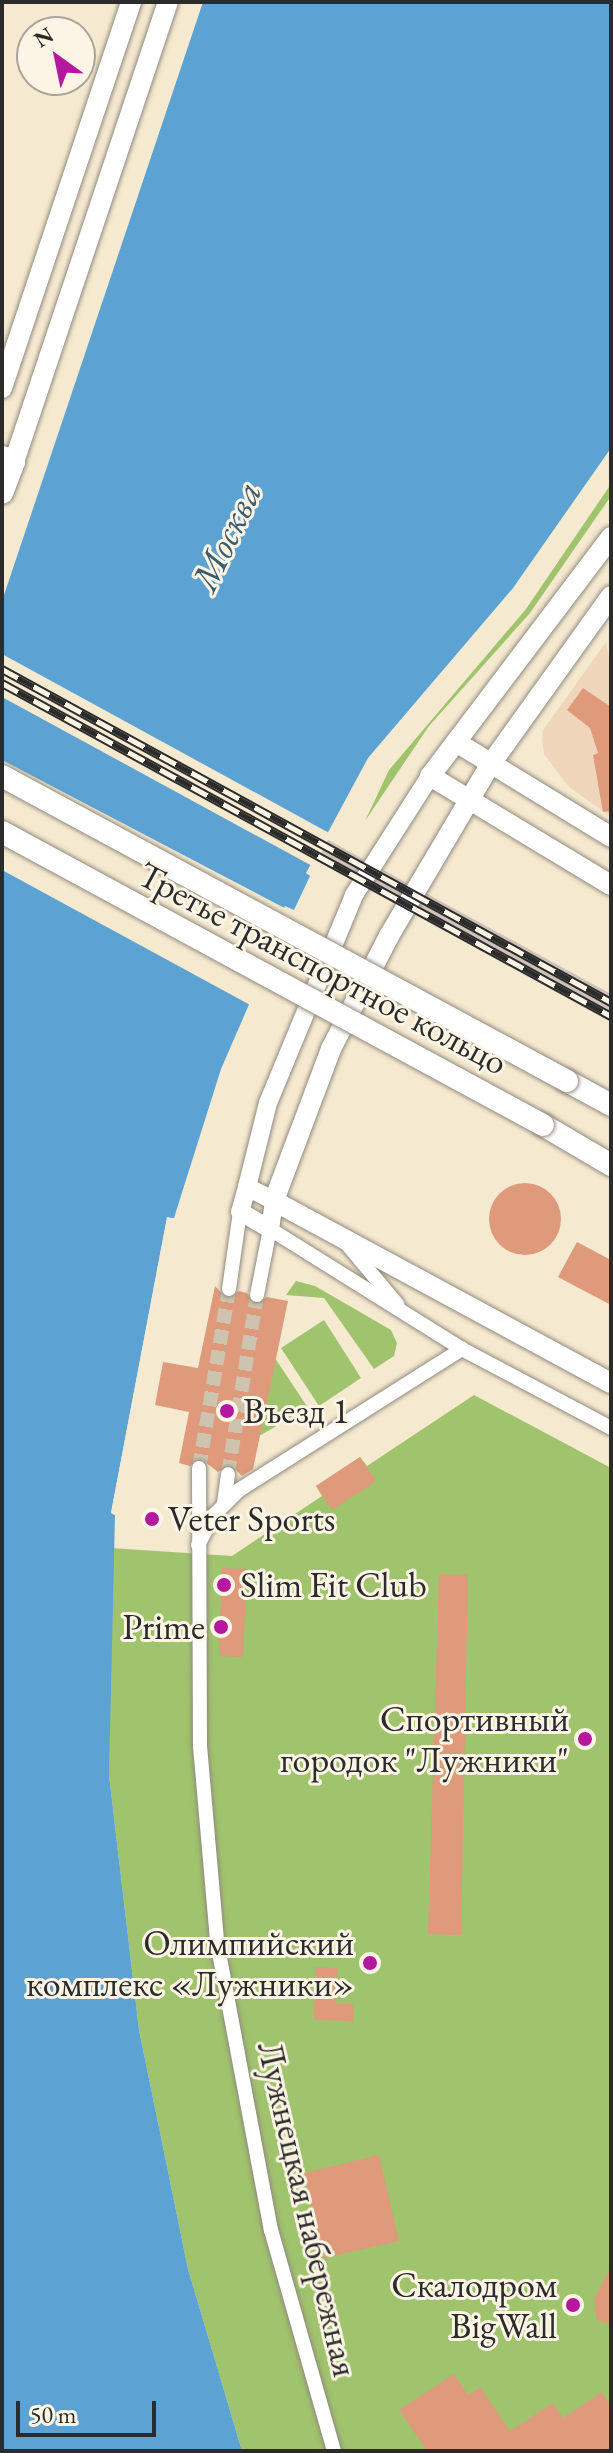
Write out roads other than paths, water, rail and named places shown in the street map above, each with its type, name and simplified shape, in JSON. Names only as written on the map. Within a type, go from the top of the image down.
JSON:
[{"type":"main road","points":[[2,388],[131,2]]},
{"type":"main road","points":[[2,493],[8,459],[168,2]]},
{"type":"main road","points":[[611,537],[430,776],[611,885]]},
{"type":"main road","points":[[611,596],[467,801],[339,1032],[274,1201],[611,1383]]},
{"type":"main road","points":[[456,742],[611,837]]},
{"type":"main road","name":"Третье транспортное кольцо","points":[[2,776],[611,1105]]},
{"type":"main road","name":"Третье транспортное кольцо","points":[[2,832],[611,1165]]},
{"type":"main road","points":[[558,1134],[611,1177]]},
{"type":"street","points":[[229,1289],[240,1212],[268,1103],[336,934],[381,846],[430,776]]},
{"type":"street","points":[[247,1187],[274,1201],[257,1295]]},
{"type":"street","points":[[240,1212],[462,1349],[611,1428]]},
{"type":"street","points":[[343,1240],[405,1313]]},
{"type":"street","points":[[196,1549],[224,1503],[266,1470],[462,1349]]},
{"type":"street","name":"Лужнецкая набережная","points":[[199,1468],[196,1549],[200,1746],[219,1954],[271,2230],[334,2451]]},
{"type":"street","points":[[224,1503],[228,1474]]},
{"type":"water","name":"Москва","points":[[203,2],[611,2],[611,448],[513,588],[368,758],[306,873],[310,876],[294,910],[285,906],[245,988],[254,993],[221,1069],[174,1218],[167,1218],[111,1513],[115,1515],[109,1775],[139,2030],[188,2269],[242,2451],[2,2451],[2,601]]},
{"type":"tunnel","points":[[199,1468],[229,1289]]},
{"type":"tunnel","points":[[228,1474],[257,1295]]},
{"type":"railway","points":[[2,669],[611,1002]]},
{"type":"railway","points":[[2,683],[611,1016]]},
{"type":"place","name":"Въезд 1","points":[[227,1411]]},
{"type":"place","name":"Veter Sports","points":[[152,1519]]},
{"type":"place","name":"Slim Fit Club","points":[[224,1585]]},
{"type":"place","name":"Prime","points":[[221,1627]]},
{"type":"place","name":"Спортивный городок \"Лужники\"","points":[[585,1739]]},
{"type":"place","name":"Олимпийский комплекс «Лужники»","points":[[370,1963]]},
{"type":"place","name":"Скалодром BigWall","points":[[573,2305]]}]
